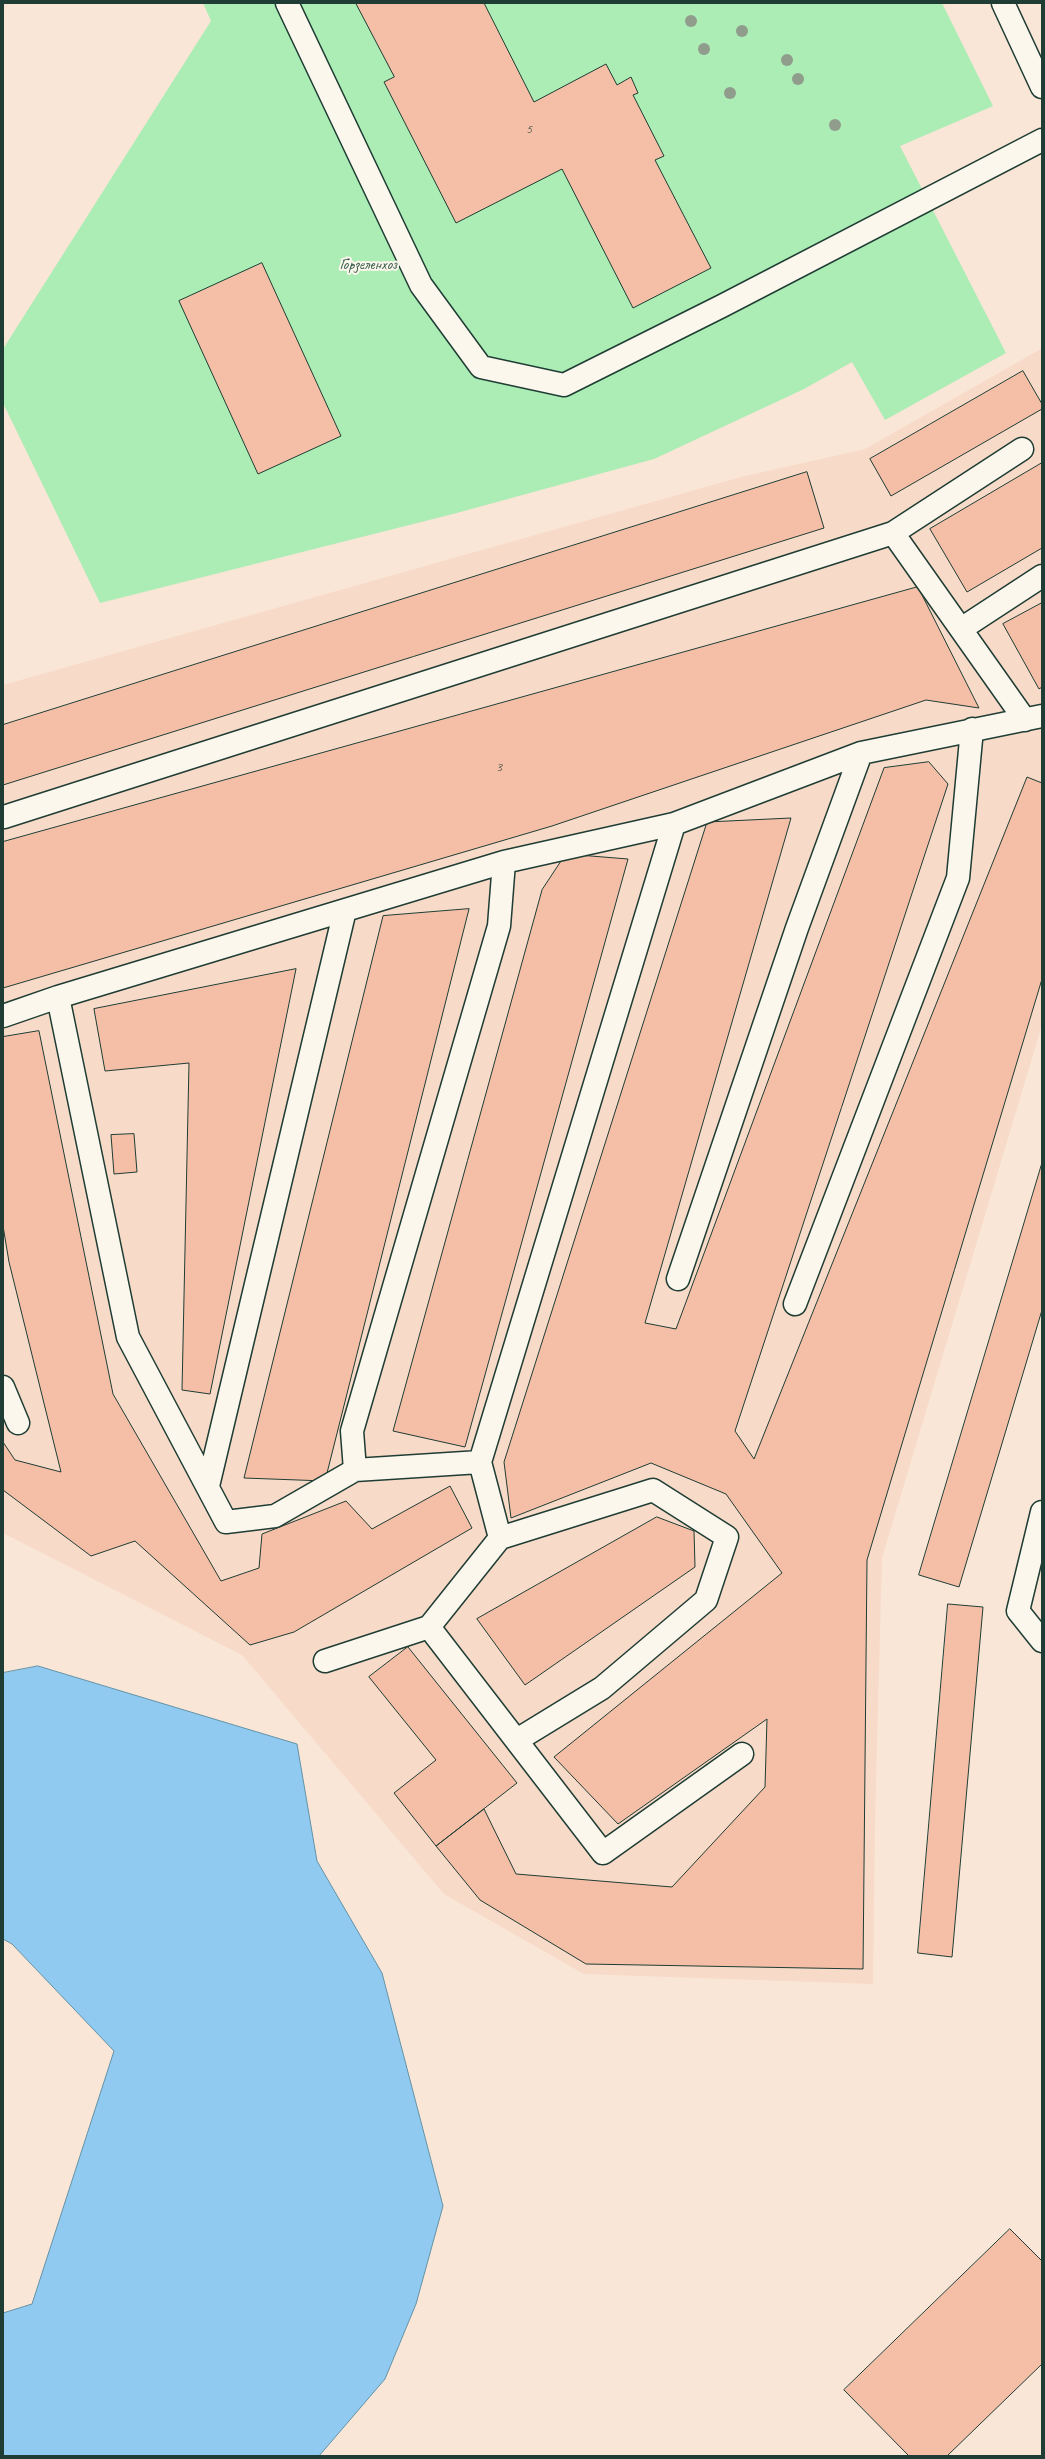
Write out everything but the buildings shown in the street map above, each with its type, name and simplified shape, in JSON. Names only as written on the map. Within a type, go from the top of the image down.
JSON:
[{"type":"main road","points":[[287,3],[421,285],[481,367],[564,385],[722,306],[1042,140]]},
{"type":"main road","points":[[1003,3],[1042,87]]},
{"type":"main road","points":[[4,818],[893,533],[1022,449]]},
{"type":"main road","points":[[3,1016],[58,997],[504,862],[674,824],[861,753],[972,729],[1034,718],[961,629],[893,533]]},
{"type":"main road","points":[[961,629],[1042,576]]},
{"type":"main road","points":[[795,1304],[958,878],[972,729]]},
{"type":"main road","points":[[678,1279],[797,928],[861,753]]},
{"type":"main road","points":[[500,1538],[480,1462],[674,824]]},
{"type":"main road","points":[[355,1470],[352,1431],[499,926],[504,862]]},
{"type":"main road","points":[[208,1486],[345,910]]},
{"type":"main road","points":[[58,997],[128,1337],[226,1522],[275,1516],[355,1470],[480,1462]]},
{"type":"main road","points":[[3,1387],[18,1423]]},
{"type":"main road","points":[[325,1661],[429,1627],[500,1538],[653,1490],[727,1537],[706,1600],[602,1688],[517,1740]]},
{"type":"main road","points":[[1042,1512],[1018,1611],[1042,1641]]},
{"type":"main road","points":[[429,1627],[603,1853],[742,1754]]},
{"type":"shaded area","points":[[1041,349],[1042,1025],[882,1558],[875,1820],[873,1984],[584,1974],[444,1894],[242,1655],[3,1533],[3,685],[741,477],[865,449]]},
{"type":"green space","name":"Горзеленхоз","points":[[203,3],[942,3],[993,106],[900,146],[1006,353],[885,420],[852,362],[804,389],[654,459],[453,514],[100,603],[3,403],[3,349],[211,21]]},
{"type":"water","points":[[38,1666],[297,1744],[317,1861],[382,1973],[443,2206],[416,2304],[385,2379],[319,2456],[3,2456],[3,2313],[32,2304],[114,2051],[12,1944],[3,1939],[3,1673]]}]
